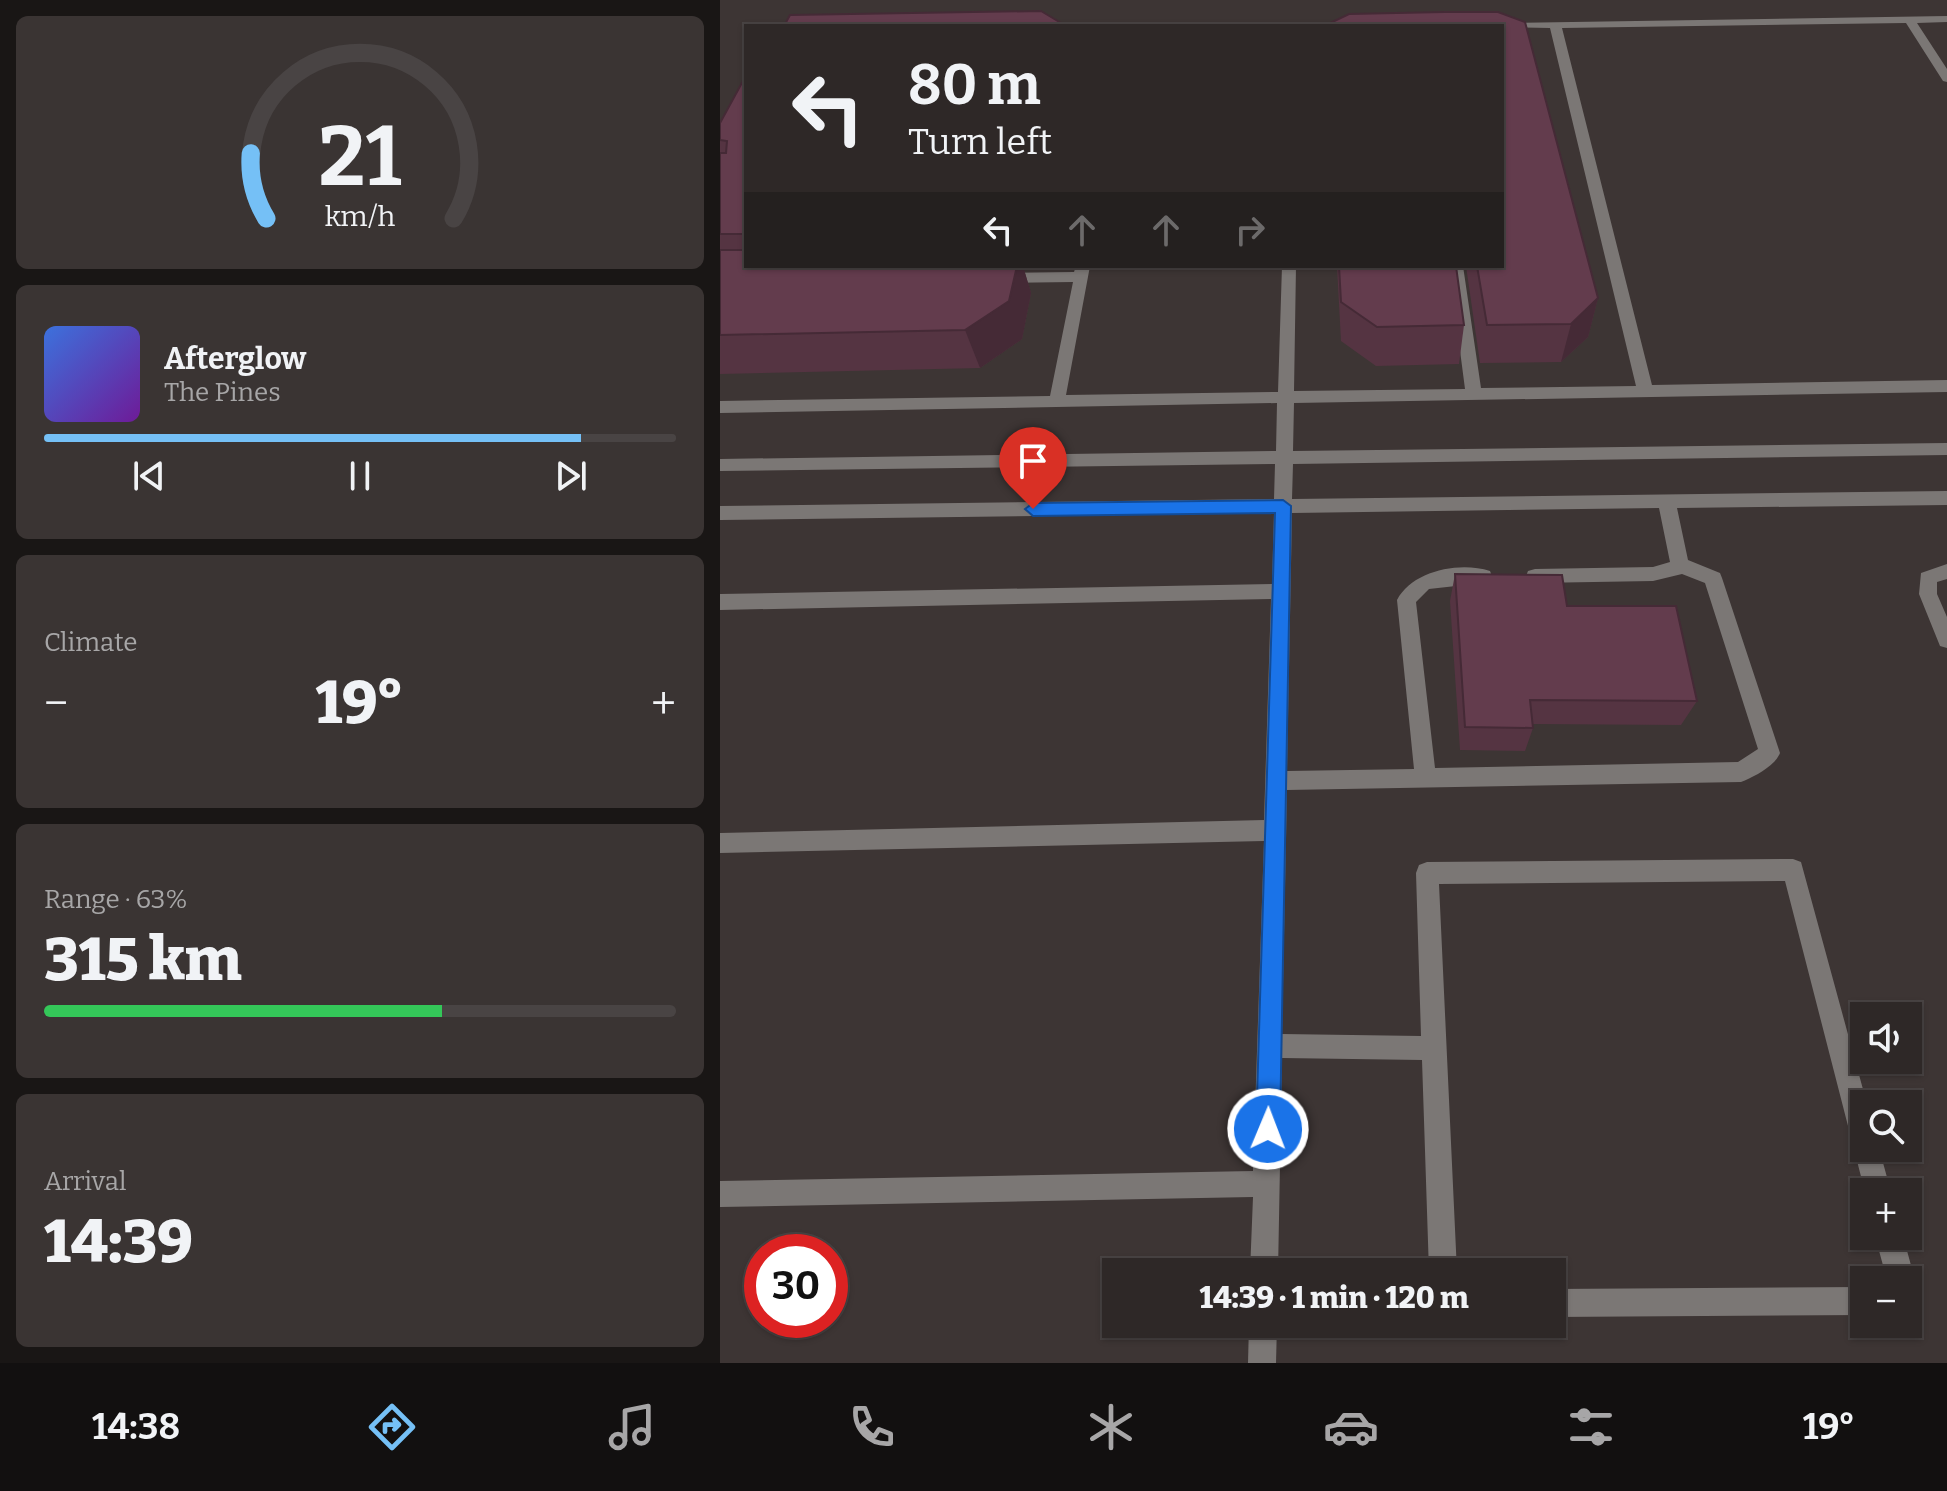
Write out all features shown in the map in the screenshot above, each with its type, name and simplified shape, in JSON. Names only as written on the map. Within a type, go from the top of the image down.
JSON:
[{"type":"street","points":[[1909,19],[1947,78]]},
{"type":"street","points":[[1504,25],[1947,19]]},
{"type":"street","points":[[1555,24],[1646,392]]},
{"type":"street","points":[[1264,1258],[1289,268]]},
{"type":"street","points":[[1456,268],[1474,395]]},
{"type":"street","points":[[987,278],[1082,271],[1057,401]]},
{"type":"street","points":[[720,407],[1947,386]]},
{"type":"street","points":[[720,465],[1947,449]]},
{"type":"street","points":[[720,513],[1947,498]]},
{"type":"street","points":[[1276,781],[1741,772],[1770,753],[1713,578],[1680,565],[1667,502]]},
{"type":"street","points":[[1426,778],[1406,600],[1424,582],[1452,577],[1653,574],[1683,566]]},
{"type":"street","points":[[1947,571],[1928,578],[1928,594],[1947,640]]},
{"type":"street","points":[[720,602],[1281,591]]},
{"type":"street","points":[[720,843],[1275,830]]},
{"type":"street","points":[[1442,1258],[1427,873],[1793,870],[1851,1090]]},
{"type":"street","points":[[1270,1046],[1433,1048]]},
{"type":"street","points":[[720,1194],[1267,1184]]},
{"type":"street","points":[[1566,1303],[1850,1301]]},
{"type":"street","points":[[1262,1363],[1263,1338]]},
{"type":"building","points":[[1041,11],[1063,24],[785,24],[790,15]]},
{"type":"building","points":[[1498,12],[1525,22],[1598,298],[1571,324],[1487,325],[1477,268],[1504,268],[1504,24],[1328,24],[1349,14]]},
{"type":"building","points":[[744,79],[744,234],[720,234],[720,153],[726,153],[727,141],[720,140],[720,123]]},
{"type":"building","points":[[720,250],[744,250],[744,268],[1017,268],[1009,301],[965,330],[720,335]]},
{"type":"building","points":[[1339,268],[1456,268],[1464,325],[1377,327],[1341,302]]},
{"type":"building","points":[[1455,574],[1562,575],[1567,606],[1676,606],[1697,701],[1530,700],[1533,728],[1465,727]]},
{"type":"route","points":[[1033,509],[1283,506],[1268,1129]]}]
